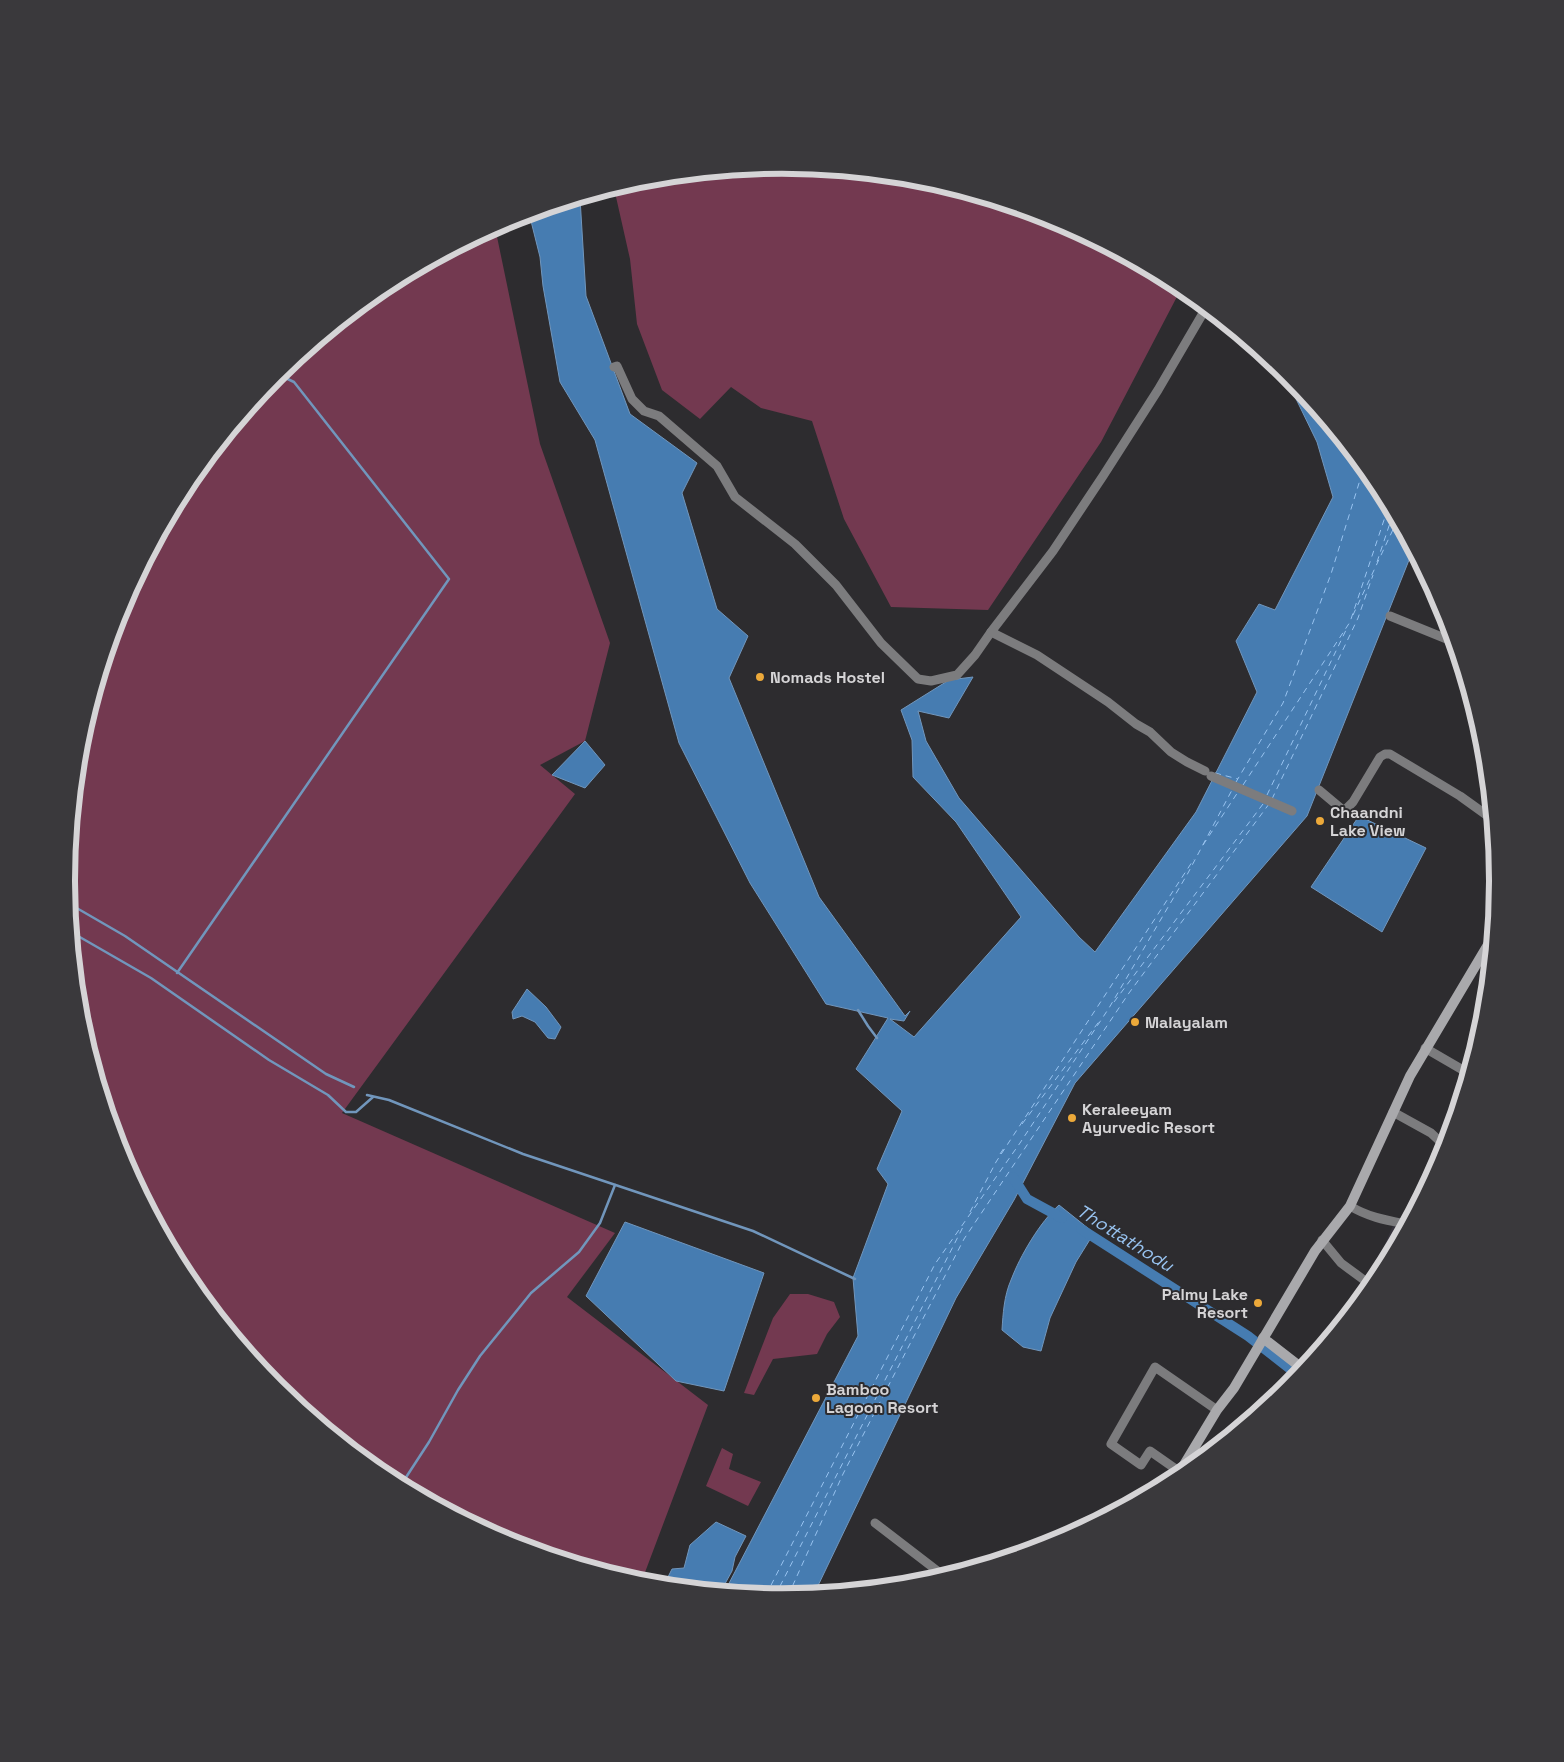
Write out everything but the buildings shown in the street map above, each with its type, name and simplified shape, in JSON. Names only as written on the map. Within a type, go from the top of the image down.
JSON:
[{"type":"main road","points":[[1193,1456],[1217,1410],[1234,1388],[1322,1240],[1350,1206],[1410,1076],[1485,949]]},
{"type":"main road","points":[[1260,1343],[1297,1365]]},
{"type":"street","points":[[614,367],[617,366],[632,399],[644,411],[659,416],[717,466],[735,496],[795,544],[836,584],[881,643],[918,679],[931,681],[957,675],[975,655],[1053,551],[1158,390],[1203,313]]},
{"type":"street","points":[[1390,616],[1445,638]]},
{"type":"street","points":[[991,632],[1037,655],[1108,702],[1136,724],[1150,732],[1171,752],[1187,762],[1292,811]]},
{"type":"street","points":[[1319,790],[1344,810],[1348,809],[1380,757],[1390,754],[1460,796],[1485,814]]},
{"type":"street","points":[[1425,1048],[1463,1069]]},
{"type":"street","points":[[1393,1112],[1431,1134],[1439,1141]]},
{"type":"street","points":[[1350,1206],[1362,1214],[1376,1219],[1400,1223]]},
{"type":"street","points":[[1322,1240],[1341,1263],[1364,1280]]},
{"type":"street","points":[[1173,1470],[1150,1451],[1141,1465],[1111,1444],[1155,1367],[1217,1410]]},
{"type":"street","points":[[875,1523],[937,1570]]},
{"type":"shaded area","points":[[782,174],[828,176],[874,180],[920,188],[965,198],[1009,212],[1053,228],[1095,247],[1136,269],[1178,295],[1101,442],[988,610],[891,607],[844,519],[812,421],[761,408],[731,387],[700,419],[662,390],[637,324],[630,259],[615,194],[690,180],[736,176]]},
{"type":"shaded area","points":[[497,235],[540,444],[610,643],[585,741],[540,765],[575,794],[342,1113],[615,1233],[567,1297],[708,1405],[644,1574],[599,1564],[511,1534],[469,1515],[389,1469],[316,1413],[282,1381],[250,1347],[194,1274],[148,1194],[129,1152],[99,1064],[89,1019],[81,973],[75,881],[81,789],[99,698],[129,610],[148,568],[194,488],[250,415],[282,381],[316,349],[389,293],[469,247]]},
{"type":"shaded area","points":[[1395,1220],[1401,1223],[1394,1235],[1379,1259]]},
{"type":"shaded area","points":[[790,1294],[808,1294],[834,1302],[840,1317],[827,1334],[817,1354],[773,1359],[754,1395],[744,1393],[773,1318]]},
{"type":"shaded area","points":[[722,1448],[733,1454],[729,1469],[761,1482],[748,1506],[706,1486]]},
{"type":"water","points":[[580,204],[586,296],[630,414],[697,463],[682,493],[717,609],[748,636],[729,678],[819,897],[905,1016],[910,1011],[904,1021],[890,1019],[914,1037],[1021,917],[956,822],[913,777],[912,740],[901,710],[949,680],[973,677],[949,718],[918,711],[926,741],[959,798],[1079,937],[1095,952],[1196,812],[1257,692],[1236,641],[1259,604],[1275,610],[1333,497],[1317,442],[1293,393],[1314,415],[1370,488],[1410,557],[1307,816],[1075,1083],[1014,1200],[956,1298],[818,1586],[782,1588],[728,1585],[858,1336],[853,1278],[888,1184],[877,1169],[902,1111],[856,1069],[888,1018],[826,1004],[750,883],[679,743],[595,440],[560,382],[543,286],[540,257],[531,221]]},
{"type":"water","points":[[585,741],[605,765],[585,788],[552,775]]},
{"type":"water","points":[[1359,816],[1426,848],[1382,932],[1311,887]]},
{"type":"water","points":[[527,989],[546,1007],[561,1027],[555,1039],[548,1038],[535,1022],[522,1016],[513,1019],[512,1012]]},
{"type":"water","points":[[1059,1205],[1094,1233],[1076,1262],[1050,1318],[1041,1351],[1023,1347],[1002,1330],[1003,1311],[1009,1286],[1031,1240]]},
{"type":"water","points":[[625,1222],[764,1273],[724,1391],[676,1381],[586,1296]]},
{"type":"water","points":[[716,1522],[746,1536],[735,1557],[732,1571],[724,1585],[667,1578],[672,1569],[684,1568],[690,1545]]},
{"type":"waterway","points":[[177,973],[449,579],[294,382],[285,378]]},
{"type":"waterway","points":[[76,908],[125,936],[326,1074],[354,1087]]},
{"type":"waterway","points":[[78,936],[151,978],[269,1060],[328,1095],[346,1112],[356,1112],[373,1097]]},
{"type":"waterway","points":[[858,1010],[877,1038]]},
{"type":"waterway","points":[[367,1095],[389,1100],[523,1154],[753,1231],[855,1279]]},
{"type":"waterway","name":"Thottathodu","points":[[1013,1177],[1027,1199],[1062,1218]]},
{"type":"waterway","points":[[405,1479],[480,1356],[531,1293],[579,1252],[600,1223],[615,1185]]},
{"type":"waterway","name":"Thottathodu","points":[[1081,1229],[1248,1336],[1292,1370]]},
{"type":"ferry route","points":[[1236,782],[1283,703],[1331,574],[1361,476]]},
{"type":"ferry route","points":[[1243,785],[1350,622],[1386,514]]},
{"type":"ferry route","points":[[1377,562],[1390,522]]},
{"type":"ferry route","points":[[1353,615],[1394,528]]},
{"type":"ferry route","points":[[1272,799],[1358,618],[1373,575]]},
{"type":"ferry route","points":[[1267,795],[1347,628]]},
{"type":"ferry route","points":[[1215,773],[1238,779]]},
{"type":"ferry route","points":[[770,1587],[935,1264],[1020,1143],[1109,1008],[1188,873],[1232,790]]},
{"type":"ferry route","points":[[1203,845],[1238,792]]},
{"type":"ferry route","points":[[1114,1002],[1263,804]]},
{"type":"ferry route","points":[[792,1588],[843,1474],[964,1239],[1129,993],[1269,804]]},
{"type":"ferry route","points":[[970,1212],[996,1162],[1194,859]]},
{"type":"ferry route","points":[[1022,1124],[1101,1019]]},
{"type":"ferry route","points":[[1000,1154],[1006,1145]]},
{"type":"ferry route","points":[[779,1588],[964,1225]]},
{"type":"place","name":"Nomads Hostel","points":[[760,677]]},
{"type":"place","name":"Chaandni Lake View","points":[[1320,821]]},
{"type":"place","name":"Malayalam","points":[[1135,1022]]},
{"type":"place","name":"Keraleeyam Ayurvedic Resort","points":[[1072,1118]]},
{"type":"place","name":"Palmy Lake Resort","points":[[1258,1303]]},
{"type":"place","name":"Bamboo Lagoon Resort","points":[[816,1398]]}]
